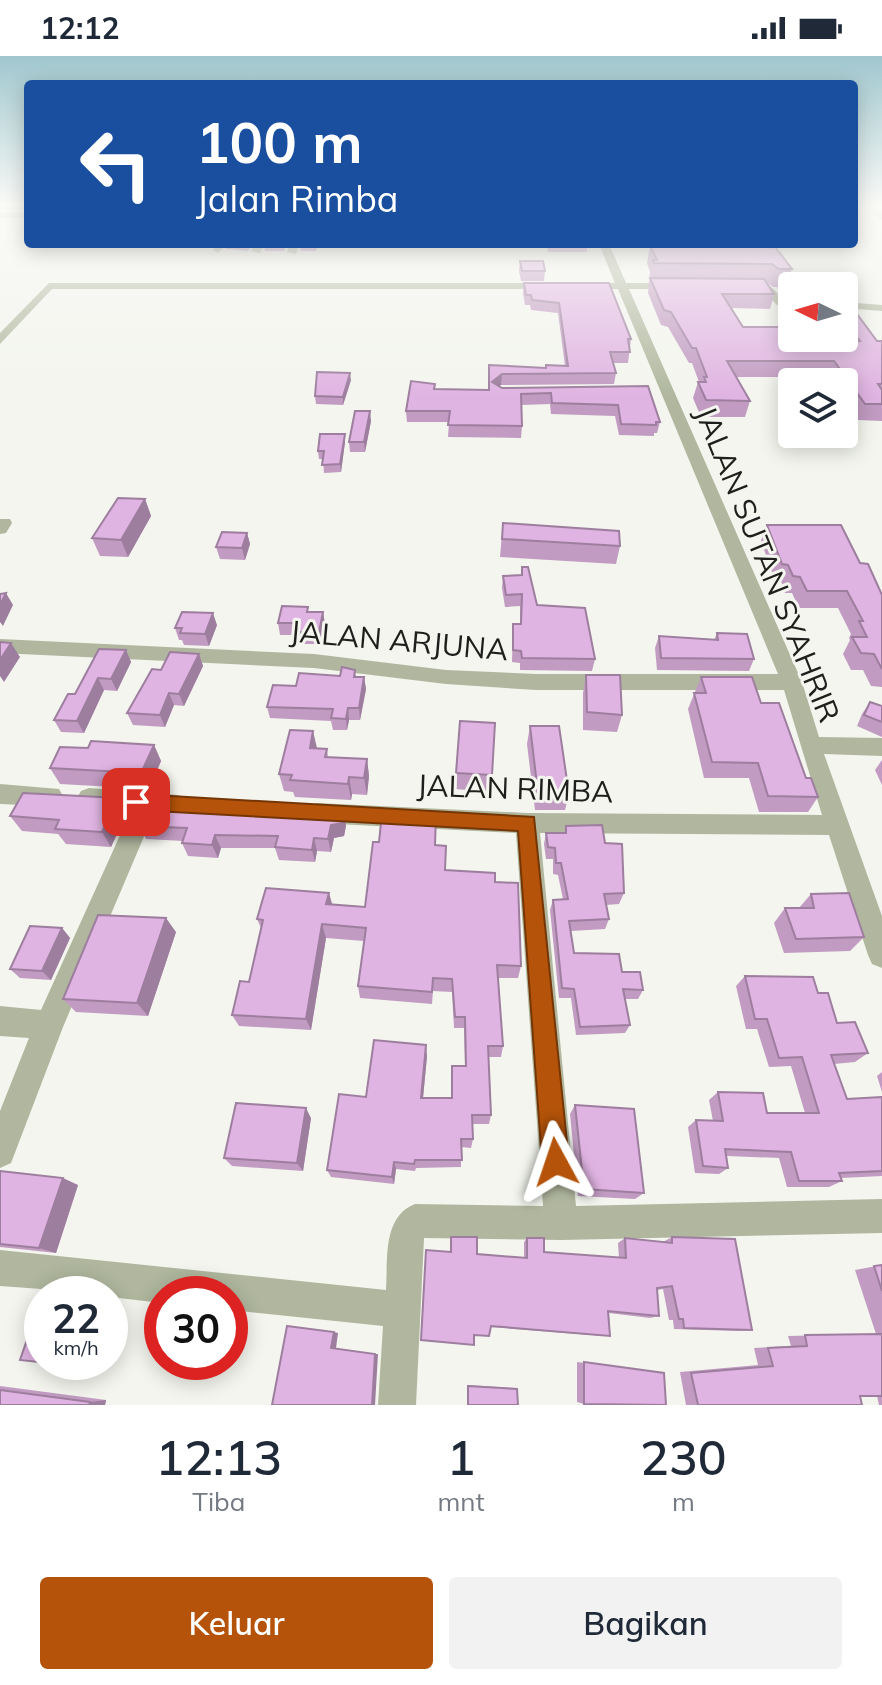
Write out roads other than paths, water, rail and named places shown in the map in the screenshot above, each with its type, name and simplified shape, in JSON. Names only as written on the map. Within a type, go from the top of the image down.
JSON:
[{"type":"street","name":"JALAN SUTAN SYAHRIR","points":[[615,270],[661,390],[792,682],[810,745],[882,955]]},
{"type":"street","points":[[0,340],[49,286],[686,286]]},
{"type":"street","points":[[741,287],[766,288],[778,300]]},
{"type":"street","points":[[858,306],[882,308]]},
{"type":"street","name":"JALAN ARJUNA","points":[[0,646],[314,661],[446,677],[536,682],[792,682]]},
{"type":"street","points":[[810,745],[882,747]]},
{"type":"street","points":[[0,794],[209,807]]},
{"type":"street","points":[[0,1152],[49,1025],[146,804]]},
{"type":"street","name":"JALAN RIMBA","points":[[289,811],[527,823],[837,825]]},
{"type":"street","points":[[527,823],[561,1223]]},
{"type":"street","points":[[0,1021],[49,1025]]},
{"type":"street","points":[[397,1405],[407,1233],[415,1221],[561,1223],[882,1216]]},
{"type":"street","points":[[0,1268],[403,1310]]}]
